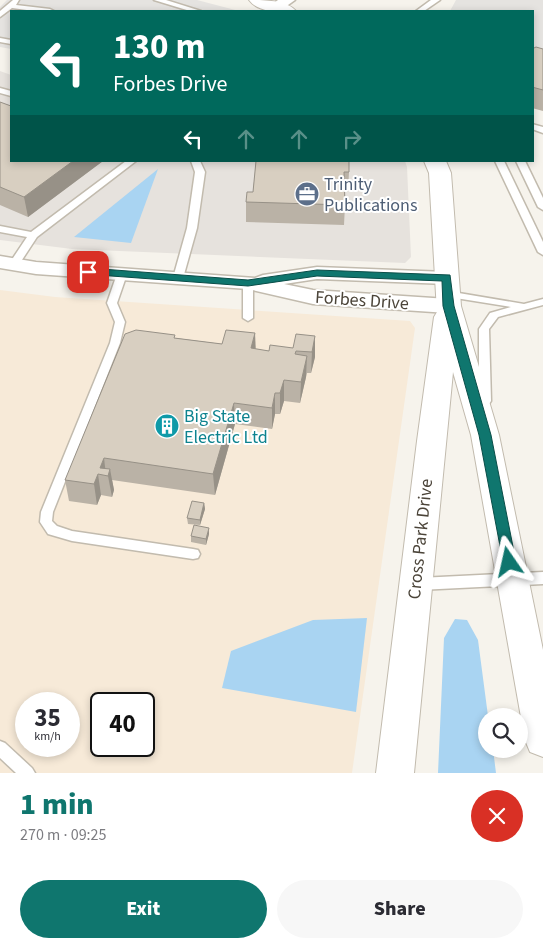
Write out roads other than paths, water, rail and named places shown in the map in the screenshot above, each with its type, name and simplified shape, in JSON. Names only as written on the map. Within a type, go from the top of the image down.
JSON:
[{"type":"street","points":[[258,0],[283,6]]},
{"type":"street","name":"Cross Park Drive","points":[[395,773],[447,293],[440,173],[435,162]]},
{"type":"street","name":"Forbes Drive","points":[[7,263],[248,283],[313,297],[447,293]]},
{"type":"street","name":"Forbes Drive","points":[[248,283],[317,273],[447,293]]},
{"type":"street","name":"Cross Park Drive","points":[[447,293],[485,435],[528,579],[543,740]]},
{"type":"lane","points":[[0,15],[17,0]]},
{"type":"lane","points":[[158,0],[193,10]]},
{"type":"lane","points":[[421,10],[436,0]]},
{"type":"lane","points":[[10,6],[42,10]]},
{"type":"lane","points":[[7,263],[33,235],[131,162]]},
{"type":"lane","points":[[178,278],[192,228],[200,172],[195,162]]},
{"type":"lane","points":[[499,162],[543,252]]},
{"type":"lane","points":[[520,162],[543,207]]},
{"type":"lane","points":[[0,230],[33,235]]},
{"type":"lane","points":[[122,274],[112,303],[120,322],[115,343],[47,512],[46,522],[53,530],[72,536],[193,554]]},
{"type":"lane","points":[[248,283],[248,318]]},
{"type":"lane","points":[[447,293],[526,306]]},
{"type":"lane","points":[[485,435],[484,329],[494,315],[543,302]]},
{"type":"lane","points":[[415,584],[528,579]]},
{"type":"lane","points":[[0,748],[27,773]]},
{"type":"water","points":[[158,169],[131,243],[74,237]]},
{"type":"water","points":[[367,618],[356,712],[222,688],[231,651],[313,620]]},
{"type":"water","points":[[455,619],[467,620],[478,640],[487,708],[478,708],[478,758],[494,758],[496,773],[438,773],[444,638]]},
{"type":"place","name":"Trinity Publications","points":[[307,194]]},
{"type":"place","name":"Big State Electric Ltd","points":[[167,426]]}]
